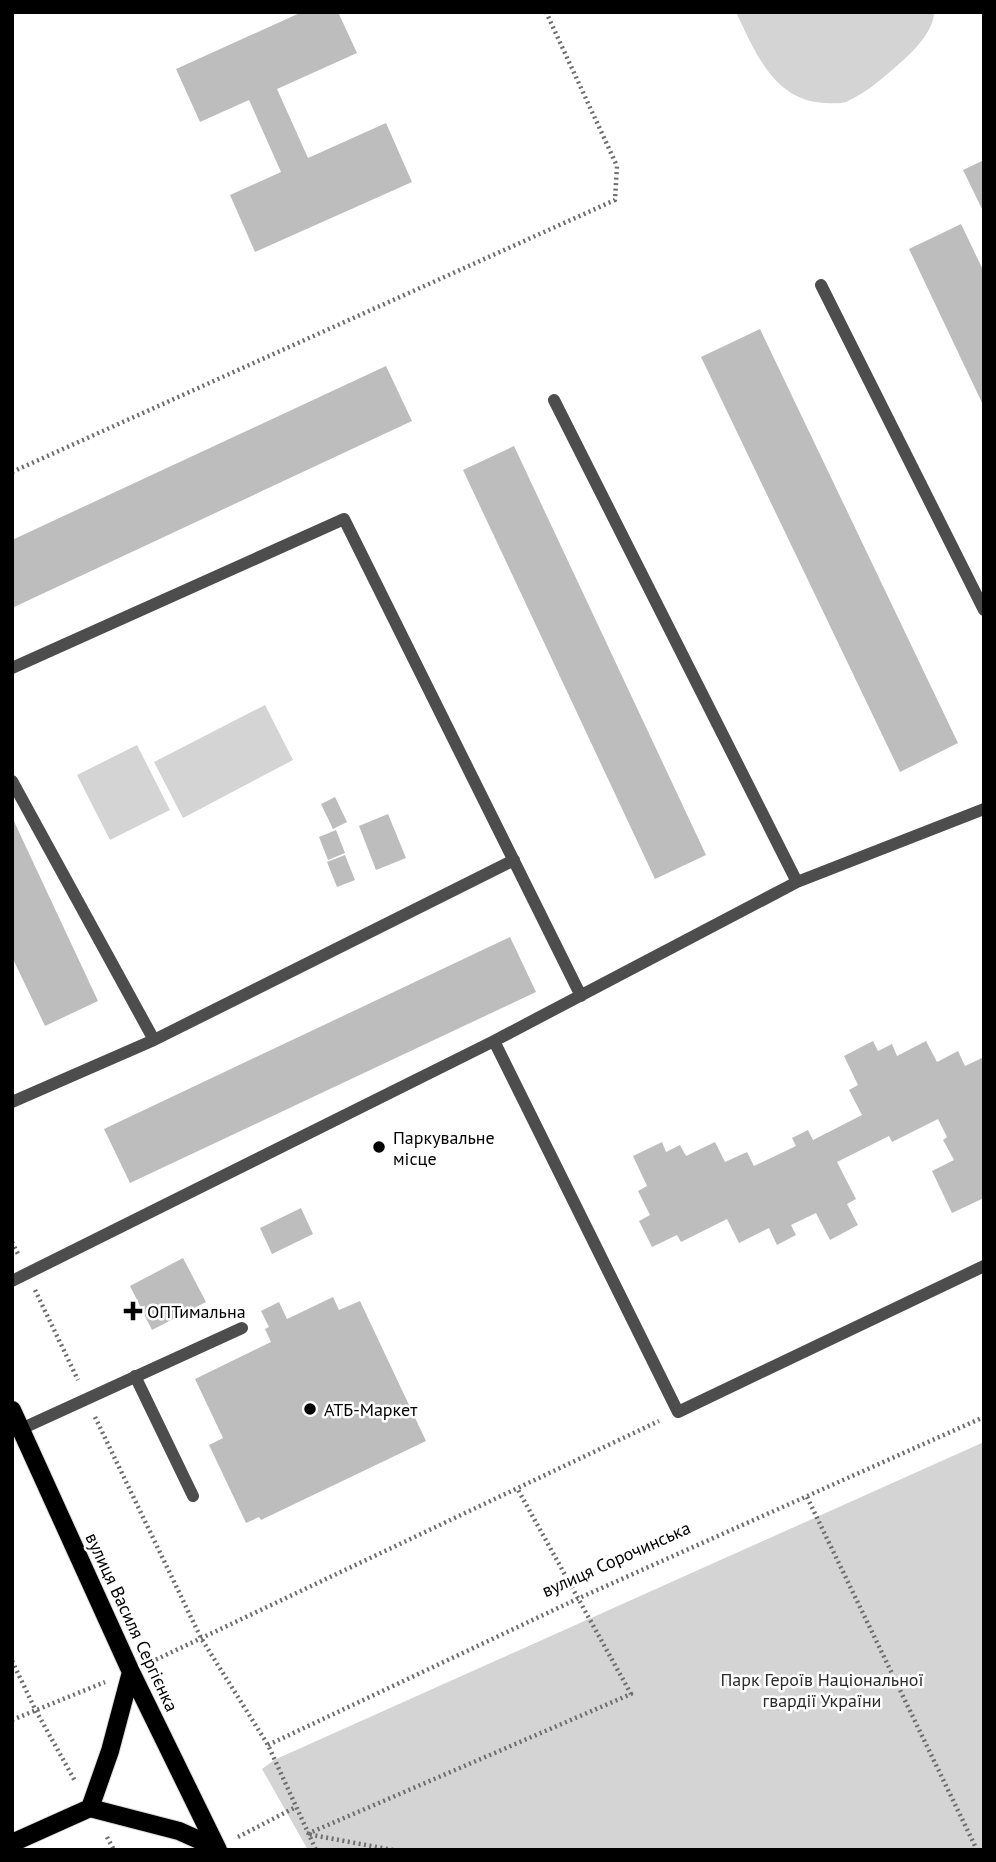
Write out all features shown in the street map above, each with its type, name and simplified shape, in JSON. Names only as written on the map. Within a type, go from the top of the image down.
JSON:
[{"type":"main road","name":"вулиця Василя Сергієнка","points":[[12,1410],[131,1672],[217,1849]]},
{"type":"main road","points":[[90,1808],[110,1751],[131,1672]]},
{"type":"main road","points":[[12,1843],[90,1808],[179,1830],[217,1849]]},
{"type":"lane","points":[[821,285],[984,610]]},
{"type":"lane","points":[[554,400],[797,882]]},
{"type":"lane","points":[[12,668],[344,519],[581,996]]},
{"type":"lane","points":[[12,781],[154,1040]]},
{"type":"lane","points":[[12,1281],[494,1041],[797,882],[984,810]]},
{"type":"lane","points":[[12,1102],[154,1040],[514,860]]},
{"type":"lane","points":[[494,1041],[678,1412],[984,1266]]},
{"type":"lane","points":[[21,1429],[242,1328]]},
{"type":"lane","points":[[135,1376],[193,1496]]},
{"type":"path","points":[[12,472],[615,200],[617,166],[546,12]]},
{"type":"path","points":[[12,1242],[201,1638],[268,1745],[294,1808],[316,1850]]},
{"type":"path","points":[[12,1720],[131,1672],[678,1412]]},
{"type":"path","name":"вулиця Сорочинська","points":[[268,1745],[577,1599],[984,1417]]},
{"type":"path","points":[[307,1834],[631,1693],[517,1488]]},
{"type":"path","points":[[807,1497],[977,1850]]},
{"type":"path","points":[[12,1661],[35,1709]]},
{"type":"path","points":[[217,1849],[294,1808]]},
{"type":"path","points":[[307,1834],[393,1850]]},
{"type":"green space","points":[[736,12],[934,12],[927,34],[905,59],[880,80],[846,102],[825,103],[792,94],[779,84],[759,58]]},
{"type":"green space","points":[[265,705],[293,760],[183,818],[154,762]]},
{"type":"green space","points":[[137,745],[170,810],[110,840],[77,775]]},
{"type":"green space","name":"Парк Героїв Національної гвардії України","points":[[984,1442],[984,1850],[308,1850],[262,1769],[274,1760]]},
{"type":"building","points":[[302,12],[338,12],[357,53],[277,89],[308,158],[386,123],[412,182],[255,252],[230,195],[281,172],[249,100],[200,122],[176,69]]},
{"type":"building","points":[[984,160],[984,213],[963,170]]},
{"type":"building","points":[[961,224],[984,272],[984,407],[909,249]]},
{"type":"building","points":[[760,329],[958,743],[900,772],[701,357]]},
{"type":"building","points":[[386,366],[412,421],[12,608],[12,540]]},
{"type":"building","points":[[514,446],[706,855],[655,879],[463,470]]},
{"type":"building","points":[[335,797],[347,822],[333,829],[321,804]]},
{"type":"building","points":[[388,814],[406,858],[376,870],[359,826]]},
{"type":"building","points":[[12,817],[98,1001],[45,1026],[12,957]]},
{"type":"building","points":[[336,830],[345,853],[328,860],[319,837]]},
{"type":"building","points":[[345,855],[355,880],[337,887],[327,862]]},
{"type":"building","points":[[510,937],[536,992],[130,1183],[104,1129]]},
{"type":"building","points":[[873,1041],[878,1051],[892,1044],[897,1056],[926,1041],[937,1062],[958,1051],[965,1066],[984,1057],[984,1198],[952,1213],[932,1171],[954,1160],[943,1140],[947,1137],[938,1119],[892,1142],[889,1136],[837,1162],[856,1199],[847,1204],[858,1225],[830,1240],[816,1213],[791,1225],[796,1235],[777,1245],[769,1228],[739,1243],[727,1219],[681,1242],[677,1235],[652,1247],[639,1221],[650,1215],[638,1191],[647,1186],[633,1156],[662,1142],[666,1152],[680,1145],[686,1156],[715,1142],[725,1162],[747,1152],[754,1166],[796,1146],[792,1138],[808,1130],[813,1140],[862,1115],[849,1090],[858,1085],[844,1056]]},
{"type":"building","points":[[301,1208],[313,1234],[272,1254],[260,1228]]},
{"type":"building","points":[[183,1258],[206,1302],[152,1330],[130,1286]]},
{"type":"building","name":"АТБ-Маркет","points":[[333,1297],[339,1310],[360,1301],[426,1441],[261,1520],[259,1517],[246,1523],[209,1445],[223,1438],[195,1379],[271,1342],[265,1329],[269,1327],[261,1311],[279,1302],[287,1319]]},
{"type":"place","name":"Паркувальне місце","points":[[379,1147]]},
{"type":"place","name":"ОПТимальна","points":[[133,1311]]},
{"type":"place","name":"АТБ-Маркет","points":[[310,1409]]}]
